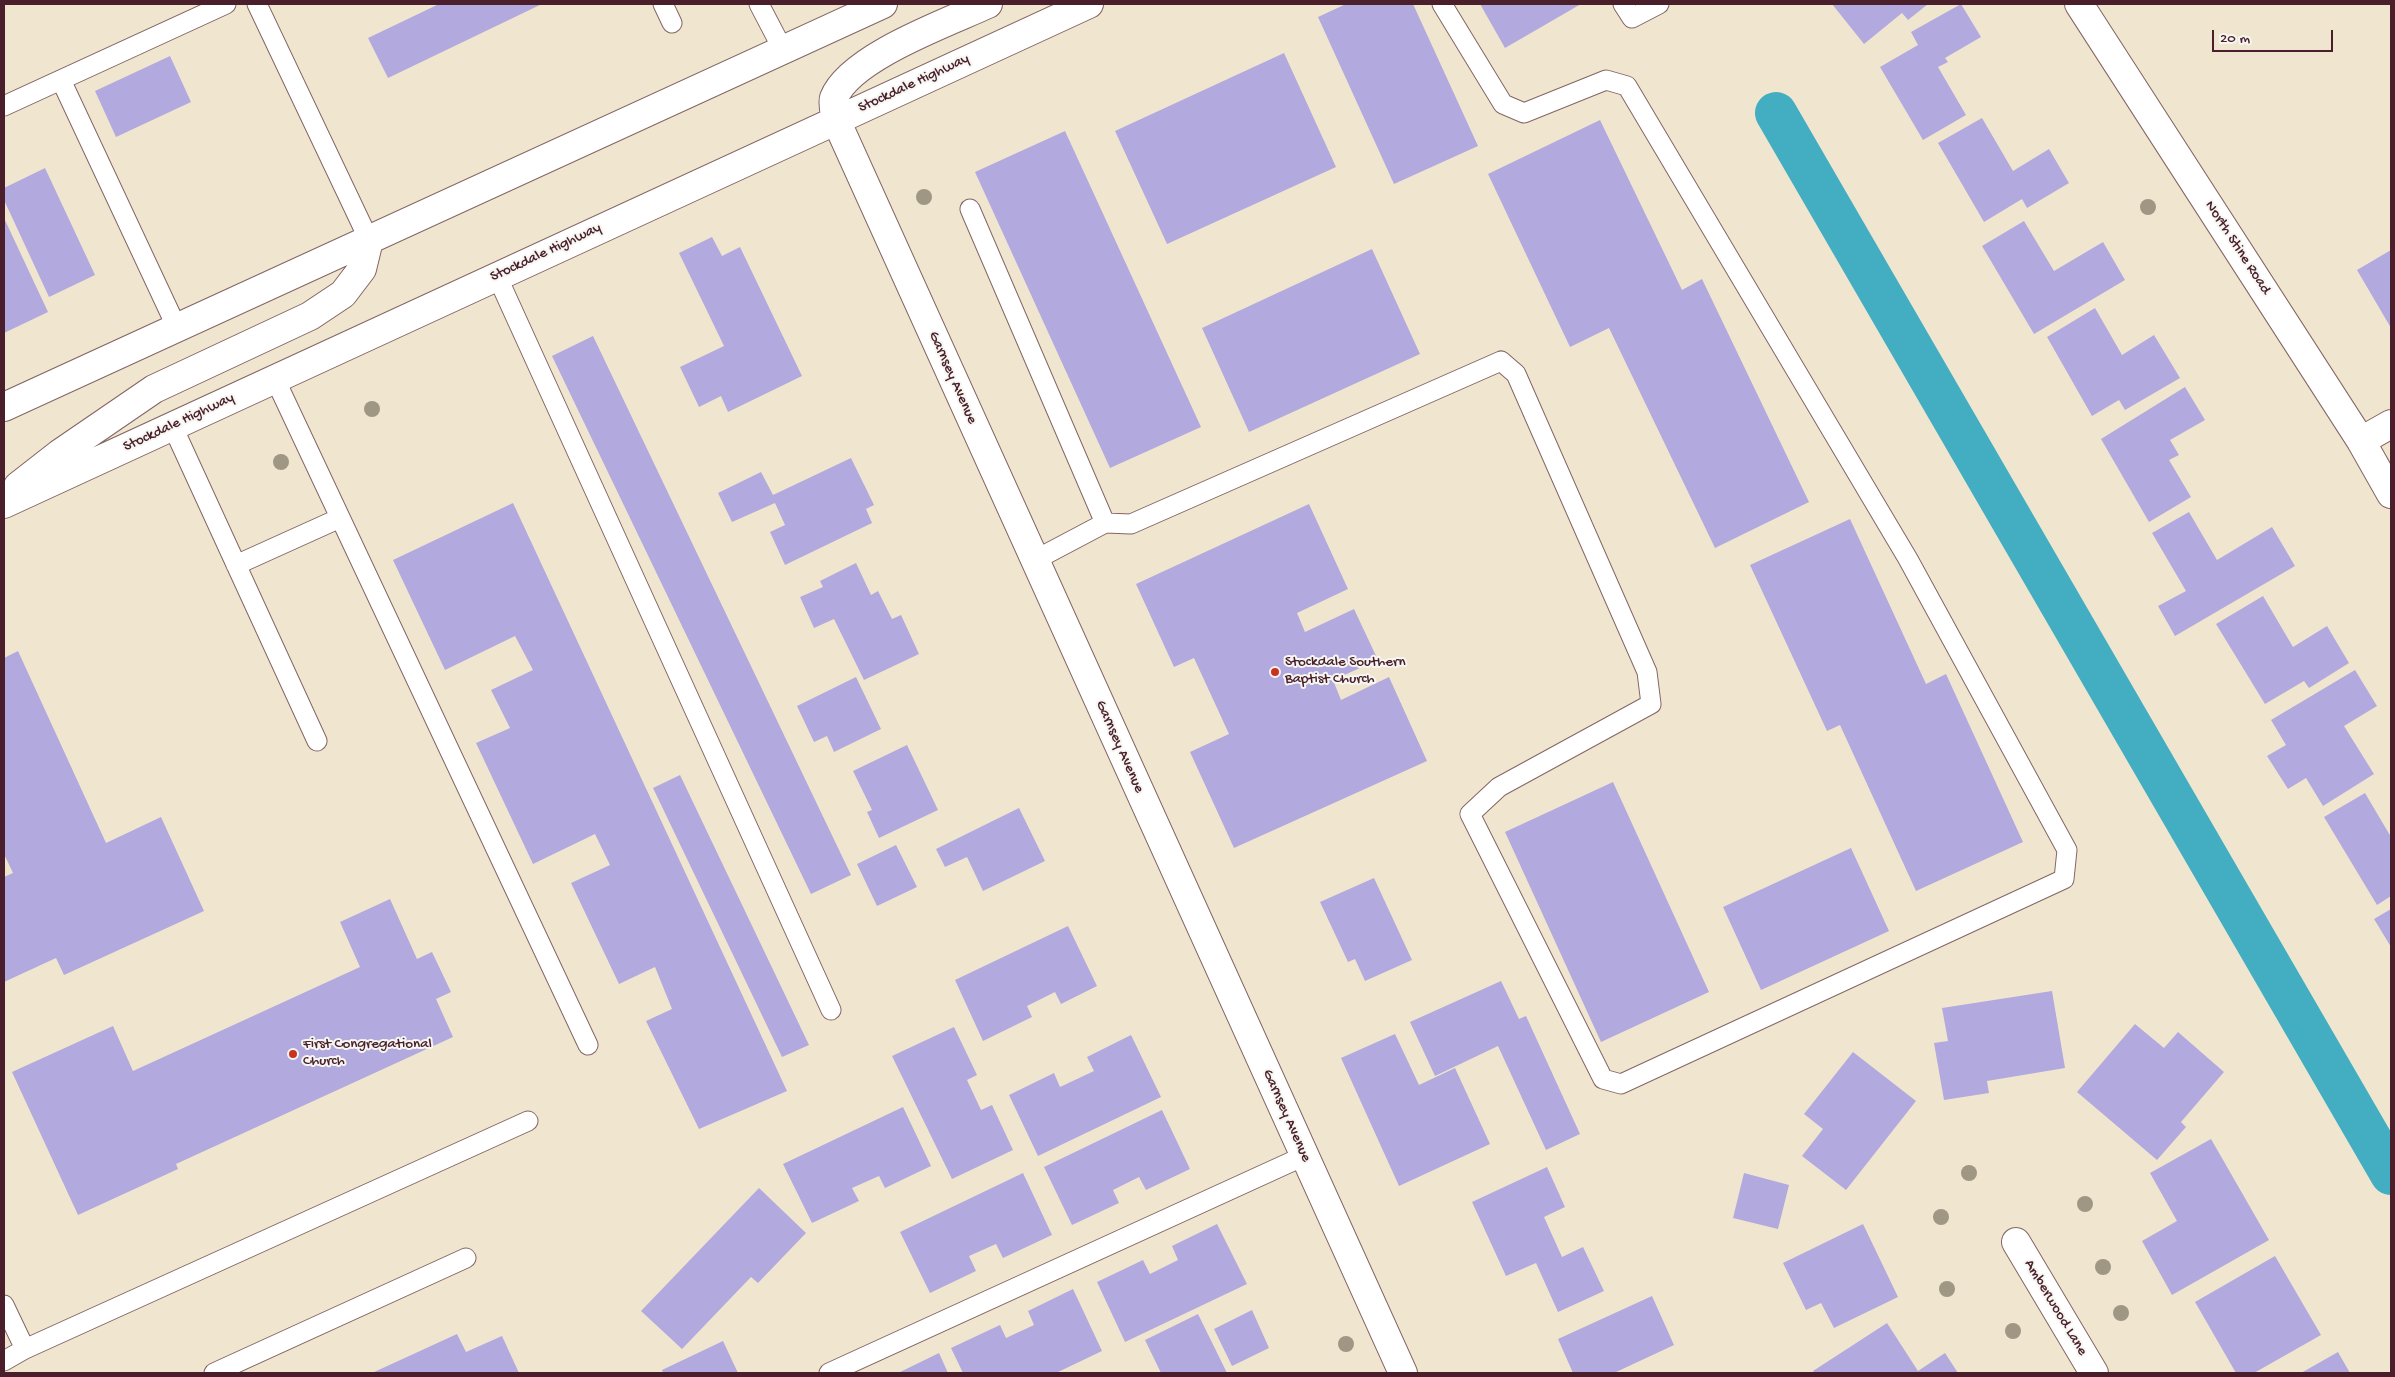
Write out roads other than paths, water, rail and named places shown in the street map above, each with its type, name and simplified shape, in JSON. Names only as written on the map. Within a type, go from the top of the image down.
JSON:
[{"type":"main road","points":[[4,407],[883,4]]},
{"type":"main road","points":[[836,120],[833,100],[842,84],[856,71],[895,47],[988,4]]},
{"type":"main road","name":"Stockdale Highway","points":[[4,504],[172,425],[1090,4]]},
{"type":"main road","name":"North Stine Road","points":[[2079,4],[2362,441],[2391,494]]},
{"type":"main road","name":"Garnsey Avenue","points":[[836,120],[1403,1373]]},
{"type":"main road","points":[[4,498],[59,454],[154,389],[310,316],[343,294],[362,269],[369,240]]},
{"type":"main road","points":[[2362,441],[2391,424]]},
{"type":"main road","name":"Amberwood Lane","points":[[2016,1242],[2094,1373]]},
{"type":"lane","points":[[4,106],[226,4]]},
{"type":"lane","points":[[257,4],[369,240]]},
{"type":"lane","points":[[664,4],[672,23]]},
{"type":"lane","points":[[759,4],[783,50]]},
{"type":"lane","points":[[1034,560],[1105,522],[1130,524],[1501,361],[1516,374],[1647,672],[1651,704],[1499,787],[1470,814],[1602,1079],[1621,1084],[2064,879],[2067,850],[1908,559],[1627,86],[1606,80],[1524,113],[1503,104],[1442,4]]},
{"type":"lane","points":[[1623,4],[1632,18],[1660,4]]},
{"type":"lane","points":[[61,80],[177,328]]},
{"type":"lane","points":[[970,209],[1105,522]]},
{"type":"lane","points":[[498,276],[831,1010]]},
{"type":"lane","points":[[275,379],[588,1045]]},
{"type":"lane","points":[[172,425],[317,741]]},
{"type":"lane","points":[[236,565],[340,518]]},
{"type":"lane","points":[[4,1361],[25,1349],[528,1121]]},
{"type":"lane","points":[[829,1373],[1304,1156]]},
{"type":"lane","points":[[214,1373],[466,1258]]},
{"type":"lane","points":[[4,1305],[25,1349]]},
{"type":"waterway","points":[[1776,113],[2391,1174]]},
{"type":"place","name":"Stockdale Southern Baptist Church","points":[[1275,672]]},
{"type":"place","name":"First Congregational Church","points":[[293,1054]]}]
